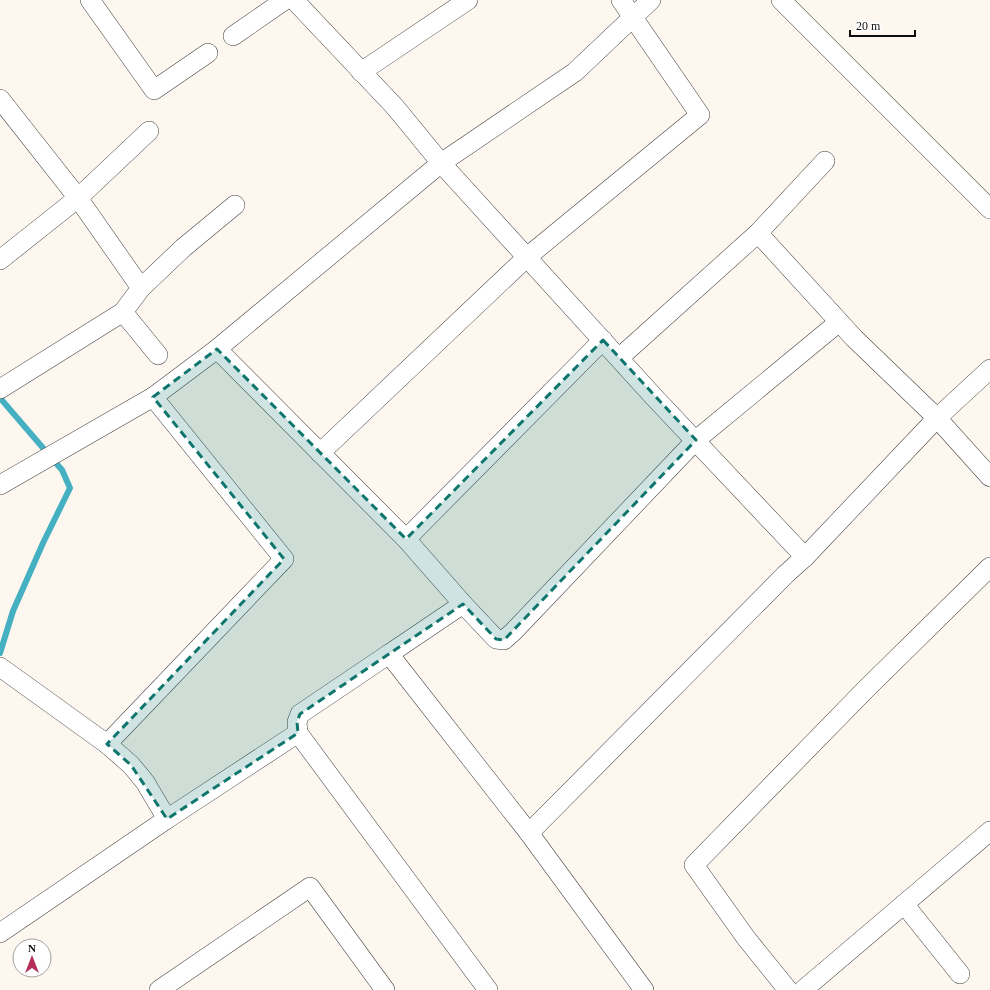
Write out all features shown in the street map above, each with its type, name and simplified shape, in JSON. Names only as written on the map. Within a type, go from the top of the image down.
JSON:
[{"type":"street","points":[[90,0],[154,90],[208,53]]},
{"type":"street","points":[[233,36],[285,0]]},
{"type":"street","points":[[294,0],[395,107],[441,163],[619,358],[805,557]]},
{"type":"street","points":[[361,72],[468,0]]},
{"type":"street","points":[[320,453],[527,257],[700,115],[621,0]]},
{"type":"street","points":[[0,485],[153,397],[216,349],[441,163],[575,72],[651,0]]},
{"type":"street","points":[[781,0],[990,208]]},
{"type":"street","points":[[0,99],[78,198],[141,288]]},
{"type":"street","points":[[0,260],[78,198],[149,131]]},
{"type":"street","points":[[619,358],[758,233],[825,161]]},
{"type":"street","points":[[0,389],[123,312],[141,288],[183,248],[235,205]]},
{"type":"street","points":[[758,233],[854,338],[937,418],[989,473]]},
{"type":"street","points":[[123,312],[158,355]]},
{"type":"street","points":[[216,349],[406,539],[463,604],[496,638],[504,640],[696,440],[839,322]]},
{"type":"street","points":[[406,539],[603,340]]},
{"type":"street","points":[[529,833],[775,585],[805,557],[937,418],[990,369]]},
{"type":"street","points":[[107,744],[284,559],[153,397]]},
{"type":"street","points":[[788,990],[746,938],[694,865],[866,688],[990,568]]},
{"type":"street","points":[[463,604],[300,714],[297,722],[298,733],[488,990]]},
{"type":"street","points":[[390,654],[529,833],[644,990]]},
{"type":"street","points":[[0,667],[107,744],[131,765],[144,782],[167,819]]},
{"type":"street","points":[[0,933],[167,819],[298,733]]},
{"type":"street","points":[[803,990],[990,831]]},
{"type":"street","points":[[159,990],[310,887],[386,990]]},
{"type":"street","points":[[904,904],[960,974]]},
{"type":"highlighted area","points":[[603,340],[696,440],[504,640],[496,639],[463,604],[300,714],[297,722],[298,733],[167,819],[131,765],[107,744],[284,559],[153,397],[217,349],[406,539]]},
{"type":"waterway","points":[[0,398],[62,470],[70,488],[43,543],[13,611],[0,653]]}]
